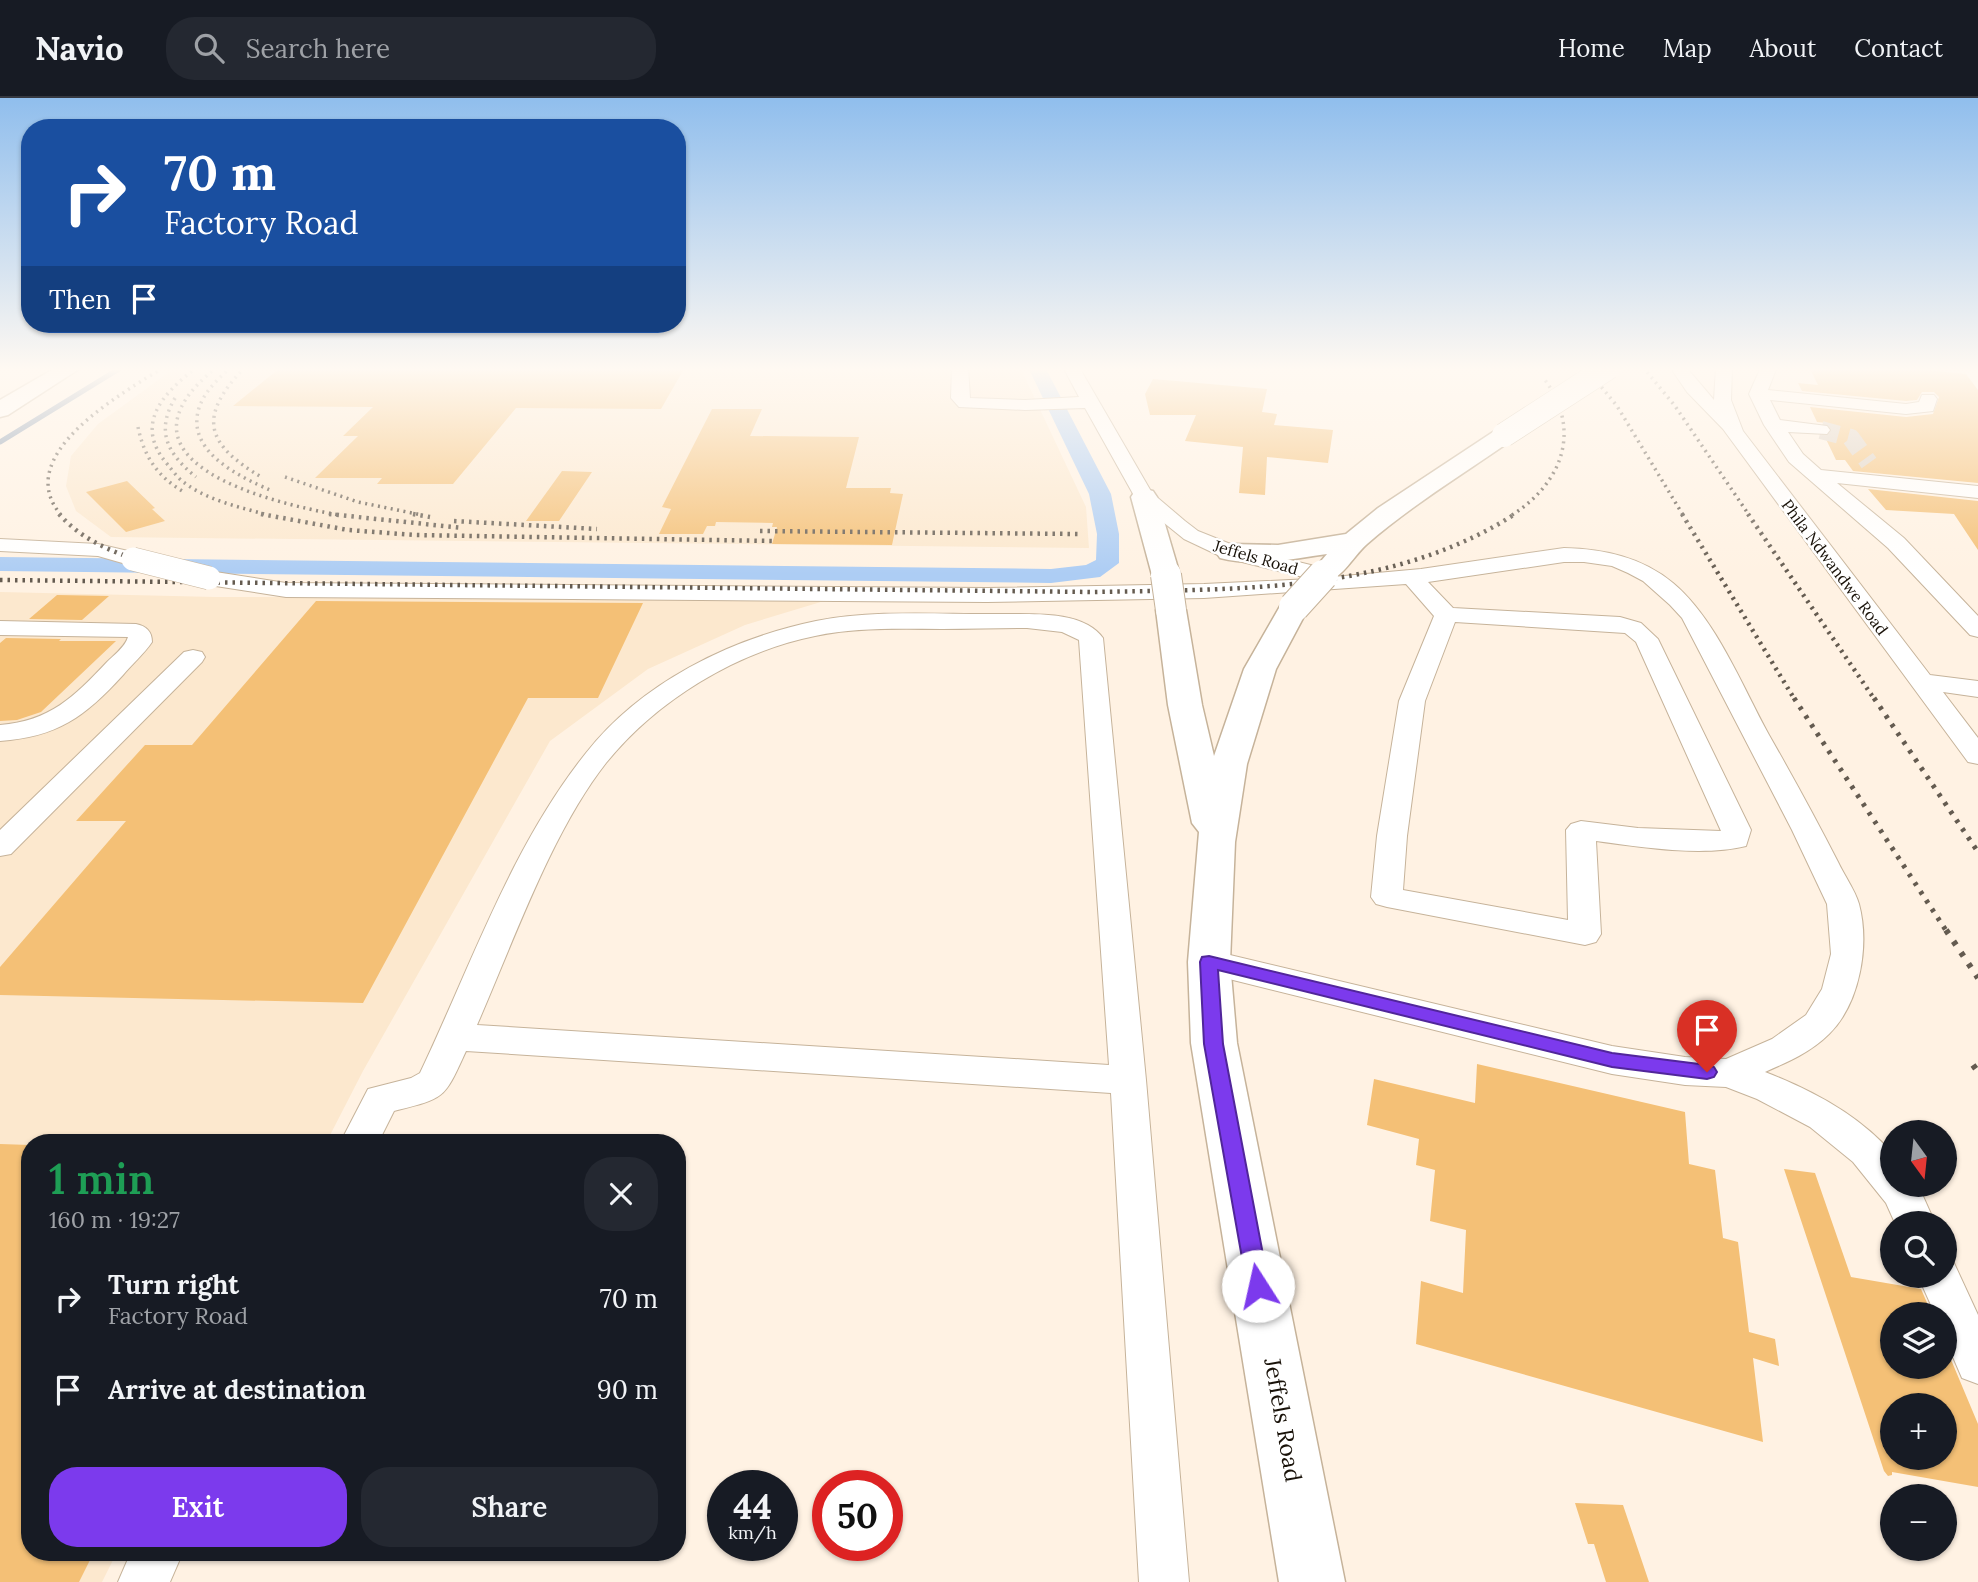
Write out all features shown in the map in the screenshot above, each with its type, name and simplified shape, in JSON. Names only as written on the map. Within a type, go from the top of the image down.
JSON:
[{"type":"main road","points":[[1216,842],[1228,764],[1261,669],[1294,607],[1354,541],[1387,514],[1502,436]]},
{"type":"main road","points":[[1144,497],[1166,575],[1185,705],[1216,842]]},
{"type":"main road","points":[[1230,552],[1278,553],[1354,541]]},
{"type":"main road","name":"Jeffels Road","points":[[1216,842],[1209,962],[1214,1044],[1312,1582]]},
{"type":"street","name":"Jeffels Road","points":[[1110,436],[1144,497],[1191,535],[1230,552],[1284,567],[1328,570]]},
{"type":"street","name":"Phila Ndwandwe Road","points":[[1737,436],[1978,756]]},
{"type":"street","points":[[1781,436],[1796,458],[1896,543],[1978,630]]},
{"type":"street","points":[[1869,463],[1880,482]]},
{"type":"street","points":[[1817,475],[1978,492]]},
{"type":"street","points":[[0,545],[98,550],[209,578],[286,590],[958,608],[1020,621],[1073,625],[1086,630],[1091,638],[1128,1080],[1164,1582]]},
{"type":"street","points":[[364,1134],[382,1099],[421,1090],[435,1082],[528,873],[576,785],[607,747],[644,712],[688,677],[771,639],[842,624],[958,608],[1414,577],[1583,554],[1628,564],[1648,575],[1671,590],[1692,615],[1807,830],[1843,904],[1847,954],[1839,991],[1818,1024],[1785,1048],[1729,1073]]},
{"type":"street","points":[[1414,577],[1419,588],[1446,615],[1620,624],[1633,628],[1646,639],[1736,830],[1735,839],[1727,841],[1637,836],[1581,830],[1585,934],[1387,897],[1392,836],[1412,701],[1446,615]]},
{"type":"street","points":[[0,628],[125,630],[136,631],[140,636],[140,642],[66,716],[35,730],[0,733]]},
{"type":"street","points":[[0,847],[193,657]]},
{"type":"street","points":[[1922,682],[1978,689]]},
{"type":"street","points":[[1209,962],[1612,1060],[1685,1071],[1729,1073],[1770,1089],[1824,1116],[1867,1151],[1880,1167]]},
{"type":"street","points":[[456,1037],[1128,1080]]},
{"type":"street","points":[[1944,1288],[1978,1363]]},
{"type":"street","points":[[143,1582],[154,1561]]},
{"type":"shaded area","points":[[88,436],[1053,436],[1086,507],[1089,548],[111,537],[76,511],[66,486],[71,456]]},
{"type":"shaded area","points":[[0,592],[216,597],[834,598],[745,625],[648,669],[550,741],[363,1071],[331,1134],[21,1134],[21,1561],[112,1561],[102,1582],[0,1582]]},
{"type":"building","points":[[358,436],[493,436],[453,484],[377,484],[382,478],[315,478]]},
{"type":"building","points":[[698,436],[859,437],[846,488],[891,488],[890,493],[903,494],[892,545],[772,544],[777,527],[772,527],[773,523],[716,522],[715,526],[707,526],[703,534],[659,534],[671,509],[662,507]]},
{"type":"building","points":[[1187,436],[1332,436],[1328,463],[1267,457],[1265,495],[1239,493],[1243,447],[1185,441]]},
{"type":"building","points":[[1978,436],[1978,483],[1853,471],[1845,460],[1836,460],[1825,437]]},
{"type":"building","points":[[562,471],[592,472],[559,521],[526,521]]},
{"type":"building","points":[[127,481],[165,521],[126,532],[86,492]]},
{"type":"building","points":[[1868,489],[1978,501],[1978,550],[1954,514],[1886,510]]},
{"type":"building","points":[[57,595],[109,596],[82,620],[29,619]]},
{"type":"building","points":[[316,601],[643,603],[598,698],[528,698],[363,1003],[0,995],[0,967],[126,821],[76,821],[145,745],[192,745]]},
{"type":"building","points":[[6,638],[116,641],[41,712],[17,720],[0,721],[0,643]]},
{"type":"building","points":[[1477,1064],[1685,1112],[1689,1164],[1715,1170],[1723,1238],[1738,1242],[1749,1332],[1775,1339],[1779,1366],[1753,1358],[1763,1442],[1416,1344],[1421,1281],[1463,1293],[1466,1230],[1430,1221],[1435,1170],[1416,1165],[1419,1139],[1367,1125],[1374,1079],[1475,1103]]},
{"type":"building","points":[[0,1144],[21,1145],[21,1561],[90,1561],[79,1582],[0,1582]]},
{"type":"building","points":[[1784,1169],[1815,1173],[1851,1277],[1880,1282],[1880,1288],[1921,1289],[1927,1302],[1880,1302],[1880,1379],[1957,1379],[1957,1374],[1978,1424],[1978,1487],[1892,1472],[1892,1475],[1888,1476],[1884,1470],[1957,1470],[1957,1393],[1880,1393],[1880,1459]]},
{"type":"building","points":[[1575,1503],[1623,1505],[1649,1582],[1606,1582],[1594,1544],[1588,1544]]},
{"type":"waterway","points":[[0,442],[9,436]]},
{"type":"waterway","points":[[0,564],[1051,576],[1092,572],[1107,563],[1108,534],[1100,494],[1071,436]]},
{"type":"tunnel","points":[[1844,436],[1851,438],[1869,463]]},
{"type":"railway","points":[[61,515],[49,492],[50,470],[60,449],[71,436]]},
{"type":"railway","points":[[141,436],[148,457],[160,473],[184,492]]},
{"type":"railway","points":[[153,436],[158,450],[176,475],[191,488],[223,502],[268,515]]},
{"type":"railway","points":[[166,436],[178,460],[196,477]]},
{"type":"railway","points":[[179,436],[185,451],[207,471],[237,487],[308,509],[339,515]]},
{"type":"railway","points":[[200,436],[206,448],[229,469],[270,490]]},
{"type":"railway","points":[[217,436],[229,453],[263,478]]},
{"type":"railway","points":[[1512,515],[1543,488],[1554,472],[1561,455],[1564,436]]},
{"type":"railway","points":[[1635,436],[1683,515]]},
{"type":"railway","points":[[1696,436],[1749,515]]},
{"type":"railway","points":[[285,477],[358,502],[422,515]]},
{"type":"railway","points":[[59,514],[73,528],[107,549],[146,562],[205,575]]},
{"type":"railway","points":[[261,514],[348,530],[415,535],[773,541]]},
{"type":"railway","points":[[329,514],[463,528]]},
{"type":"railway","points":[[413,514],[430,517]]},
{"type":"railway","points":[[0,580],[1093,592],[1201,590],[1310,582],[1364,573],[1416,560],[1467,540],[1515,514]]},
{"type":"railway","points":[[1682,514],[1795,700]]},
{"type":"railway","points":[[1748,514],[1875,700]]},
{"type":"railway","points":[[454,521],[597,529]]},
{"type":"railway","points":[[760,531],[1078,534]]},
{"type":"railway","points":[[1794,698],[1947,932]]},
{"type":"railway","points":[[1874,698],[1978,852]]},
{"type":"railway","points":[[1946,930],[1978,978]]},
{"type":"railway","points":[[1973,1065],[1978,1072]]},
{"type":"route","points":[[1258,1286],[1214,1044],[1209,962],[1612,1060],[1707,1072]]}]
